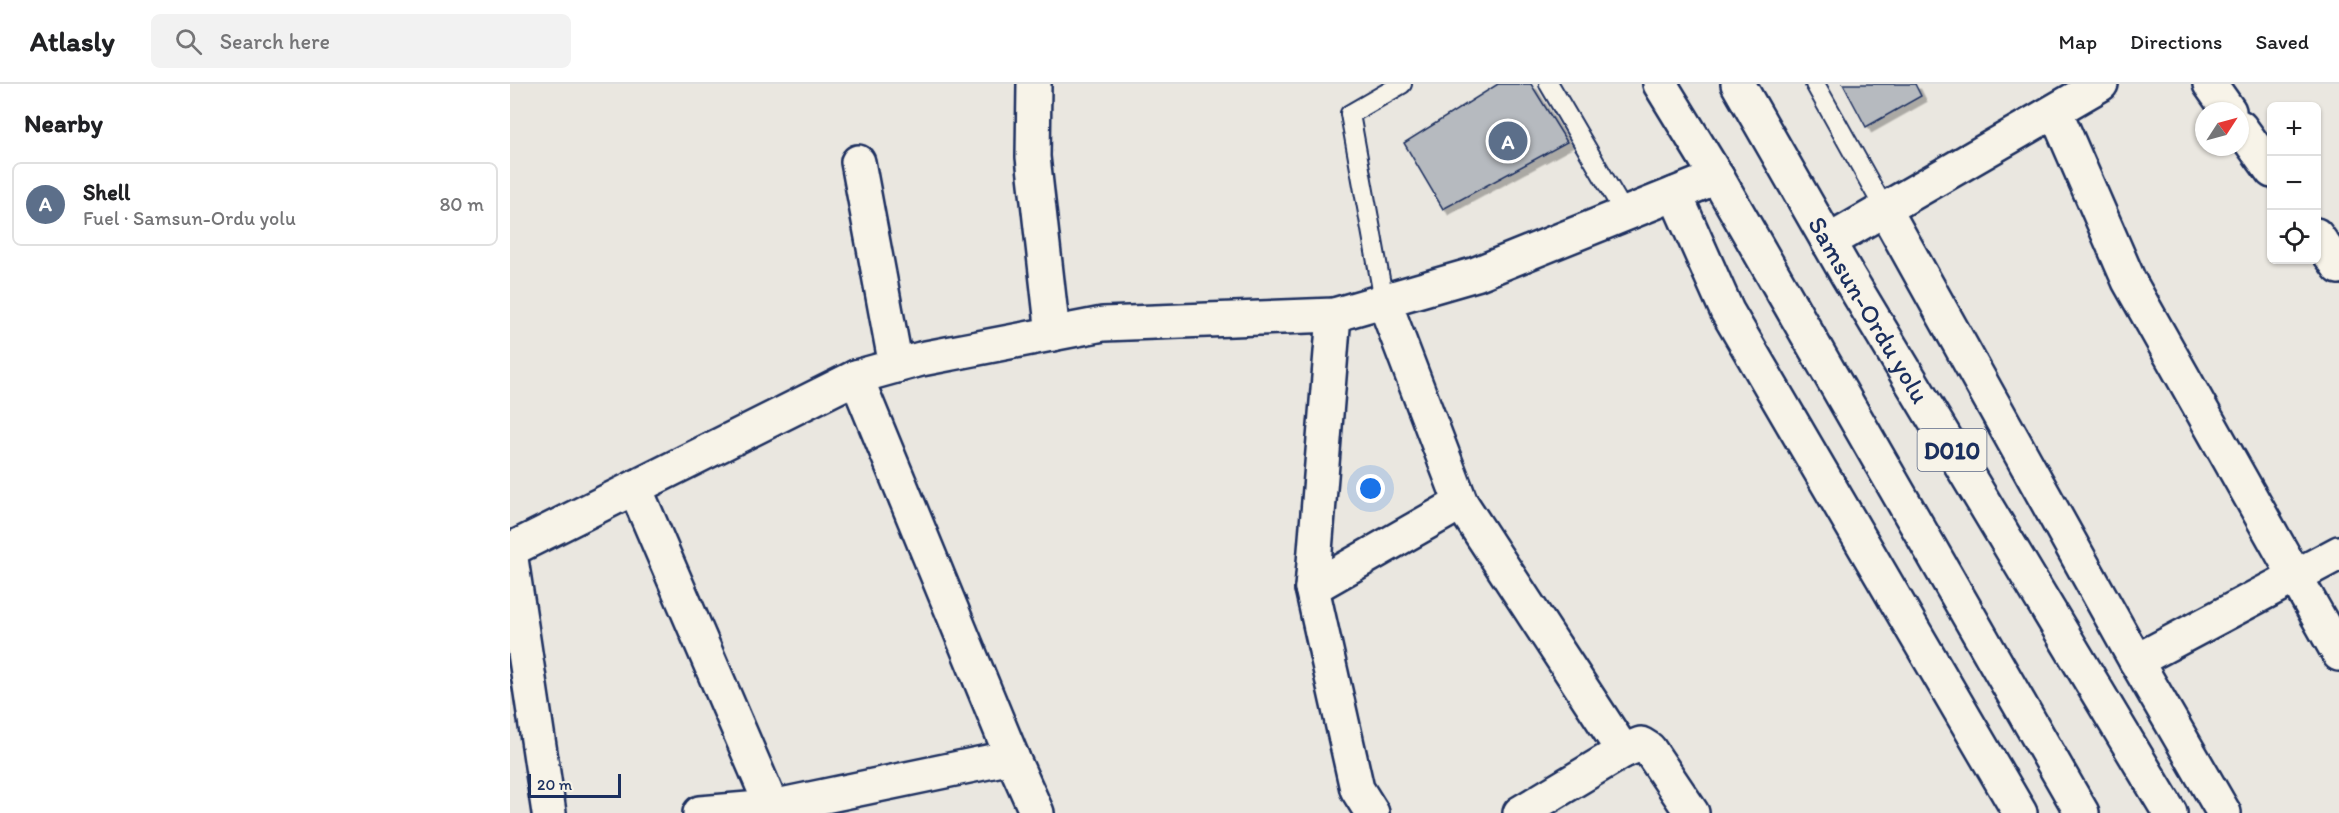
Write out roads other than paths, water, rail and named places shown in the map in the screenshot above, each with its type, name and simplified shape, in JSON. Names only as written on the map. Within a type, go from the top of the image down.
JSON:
[{"type":"main road","points":[[1034,84],[1033,157],[1053,334]]},
{"type":"main road","name":"D010","points":[[1660,84],[1717,177],[2082,813]]},
{"type":"main road","name":"Samsun-Ordu yolu","points":[[1738,84],[1828,242],[2170,813]]},
{"type":"main road","points":[[1828,242],[1884,208],[2056,113],[2101,84]]},
{"type":"main road","points":[[2210,84],[2223,102]]},
{"type":"main road","points":[[2056,113],[2129,281],[2297,575],[2339,654]]},
{"type":"main road","points":[[2249,140],[2267,165]]},
{"type":"main road","points":[[858,162],[896,366]]},
{"type":"main road","points":[[549,813],[510,551],[856,377],[896,366],[1103,324],[1334,315],[1476,274],[1717,177]]},
{"type":"main road","points":[[1675,194],[1726,311],[2020,813]]},
{"type":"main road","points":[[1884,208],[2136,661],[2224,813]]},
{"type":"main road","points":[[2321,242],[2339,267]]},
{"type":"main road","points":[[1384,301],[1461,503],[1623,751]]},
{"type":"main road","points":[[1334,315],[1312,588],[1358,789],[1372,813]]},
{"type":"main road","points":[[856,377],[1037,813]]},
{"type":"main road","points":[[635,488],[771,807]]},
{"type":"main road","points":[[1312,588],[1461,503]]},
{"type":"main road","points":[[2136,661],[2339,553]]},
{"type":"main road","points":[[1520,813],[1623,751],[1641,744],[1649,749],[1692,813]]},
{"type":"main road","points":[[700,813],[771,807],[1012,757]]},
{"type":"lane","points":[[1384,301],[1350,114],[1402,84]]},
{"type":"lane","points":[[1549,84],[1625,214]]},
{"type":"lane","points":[[1815,84],[1884,208]]},
{"type":"place","name":"Shell","points":[[1508,141]]}]
